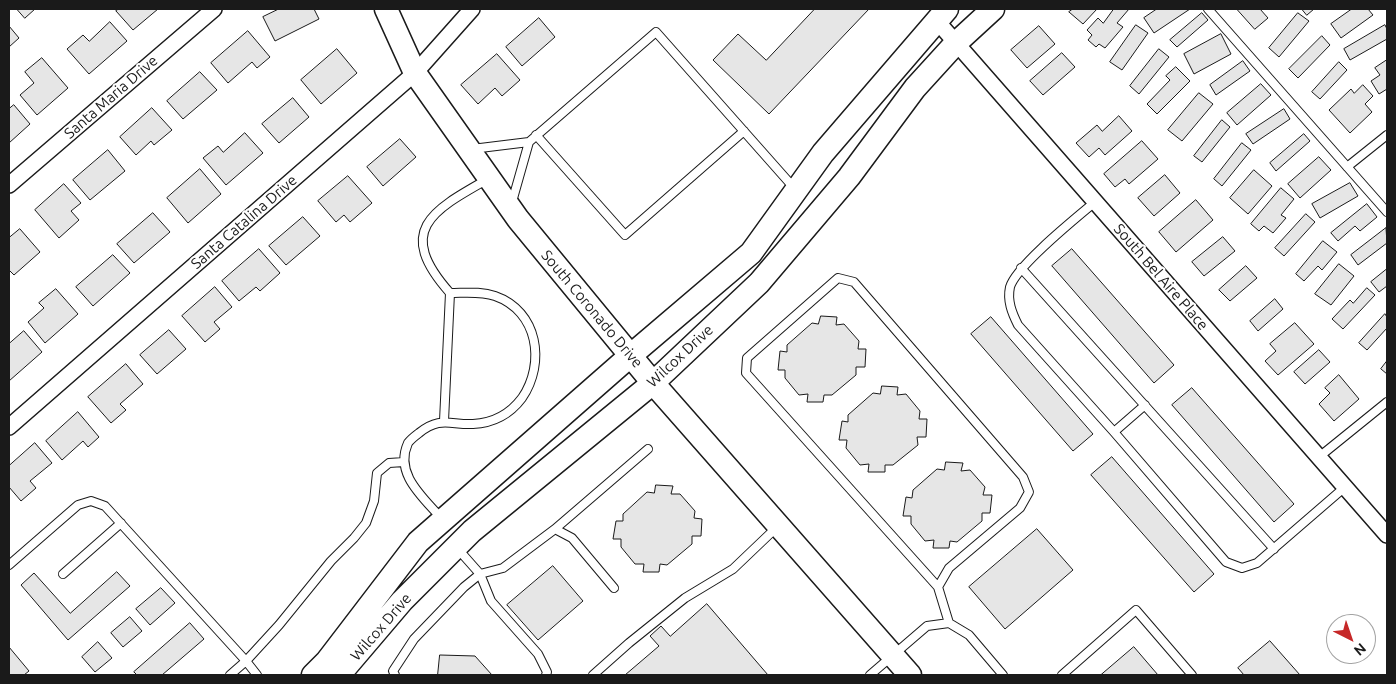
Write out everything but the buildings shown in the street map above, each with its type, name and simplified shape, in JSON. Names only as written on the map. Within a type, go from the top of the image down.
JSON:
[{"type":"street","name":"Santa Maria Drive","points":[[9,185],[214,9]]},
{"type":"street","name":"South Coronado Drive","points":[[386,9],[415,73],[510,209],[653,383],[910,675]]},
{"type":"street","name":"Santa Catalina Drive","points":[[9,427],[415,73],[472,9]]},
{"type":"street","name":"Wilcox Drive","points":[[339,675],[402,601],[472,531],[653,383],[759,283],[849,177],[915,88],[956,43],[993,9]]},
{"type":"street","name":"Wilcox Drive","points":[[313,675],[326,661],[418,542],[630,356],[751,254],[823,153],[938,14]]},
{"type":"street","name":"South Bel Aire Place","points":[[938,14],[956,43],[1387,535]]},
{"type":"lane","points":[[1208,9],[1387,212]]},
{"type":"lane","points":[[510,209],[529,142],[656,32],[796,191]]},
{"type":"lane","points":[[536,135],[624,235],[744,131]]},
{"type":"lane","points":[[1347,167],[1387,135]]},
{"type":"lane","points":[[468,150],[529,142]]},
{"type":"lane","points":[[444,421],[450,293],[437,277],[425,256],[423,233],[437,212],[452,199],[489,178]]},
{"type":"lane","points":[[1095,202],[1021,268],[1010,287],[1010,306],[1018,325],[1114,432],[1226,562],[1242,568],[1257,563],[1345,487]]},
{"type":"lane","points":[[1021,268],[1274,549]]},
{"type":"lane","points":[[938,587],[949,568],[1020,508],[1029,492],[1023,477],[854,282],[838,278],[747,358],[746,373],[938,587],[949,623]]},
{"type":"lane","points":[[443,520],[412,484],[407,474],[404,462],[410,441],[432,424],[444,421],[472,424],[490,422],[506,414],[522,398],[530,382],[535,364],[536,349],[532,330],[526,320],[516,308],[506,301],[482,293],[450,293]]},
{"type":"lane","points":[[1319,457],[1387,402]]},
{"type":"lane","points":[[1114,432],[1145,406]]},
{"type":"lane","points":[[395,675],[393,671],[414,639],[464,587],[480,574],[503,568],[555,529],[648,448]]},
{"type":"lane","points":[[230,675],[246,661],[366,522],[374,501],[377,473],[389,463],[404,462]]},
{"type":"lane","points":[[9,565],[78,505],[91,501],[105,506],[257,675]]},
{"type":"lane","points":[[63,574],[120,523]]},
{"type":"lane","points":[[593,675],[685,598],[733,569],[779,526]]},
{"type":"lane","points":[[555,529],[572,538],[614,588]]},
{"type":"lane","points":[[456,546],[480,574],[491,601],[538,654],[547,672],[546,675]]},
{"type":"lane","points":[[1062,675],[1136,610],[1192,675]]},
{"type":"lane","points":[[870,675],[927,626],[949,623],[968,635],[1003,675]]}]
